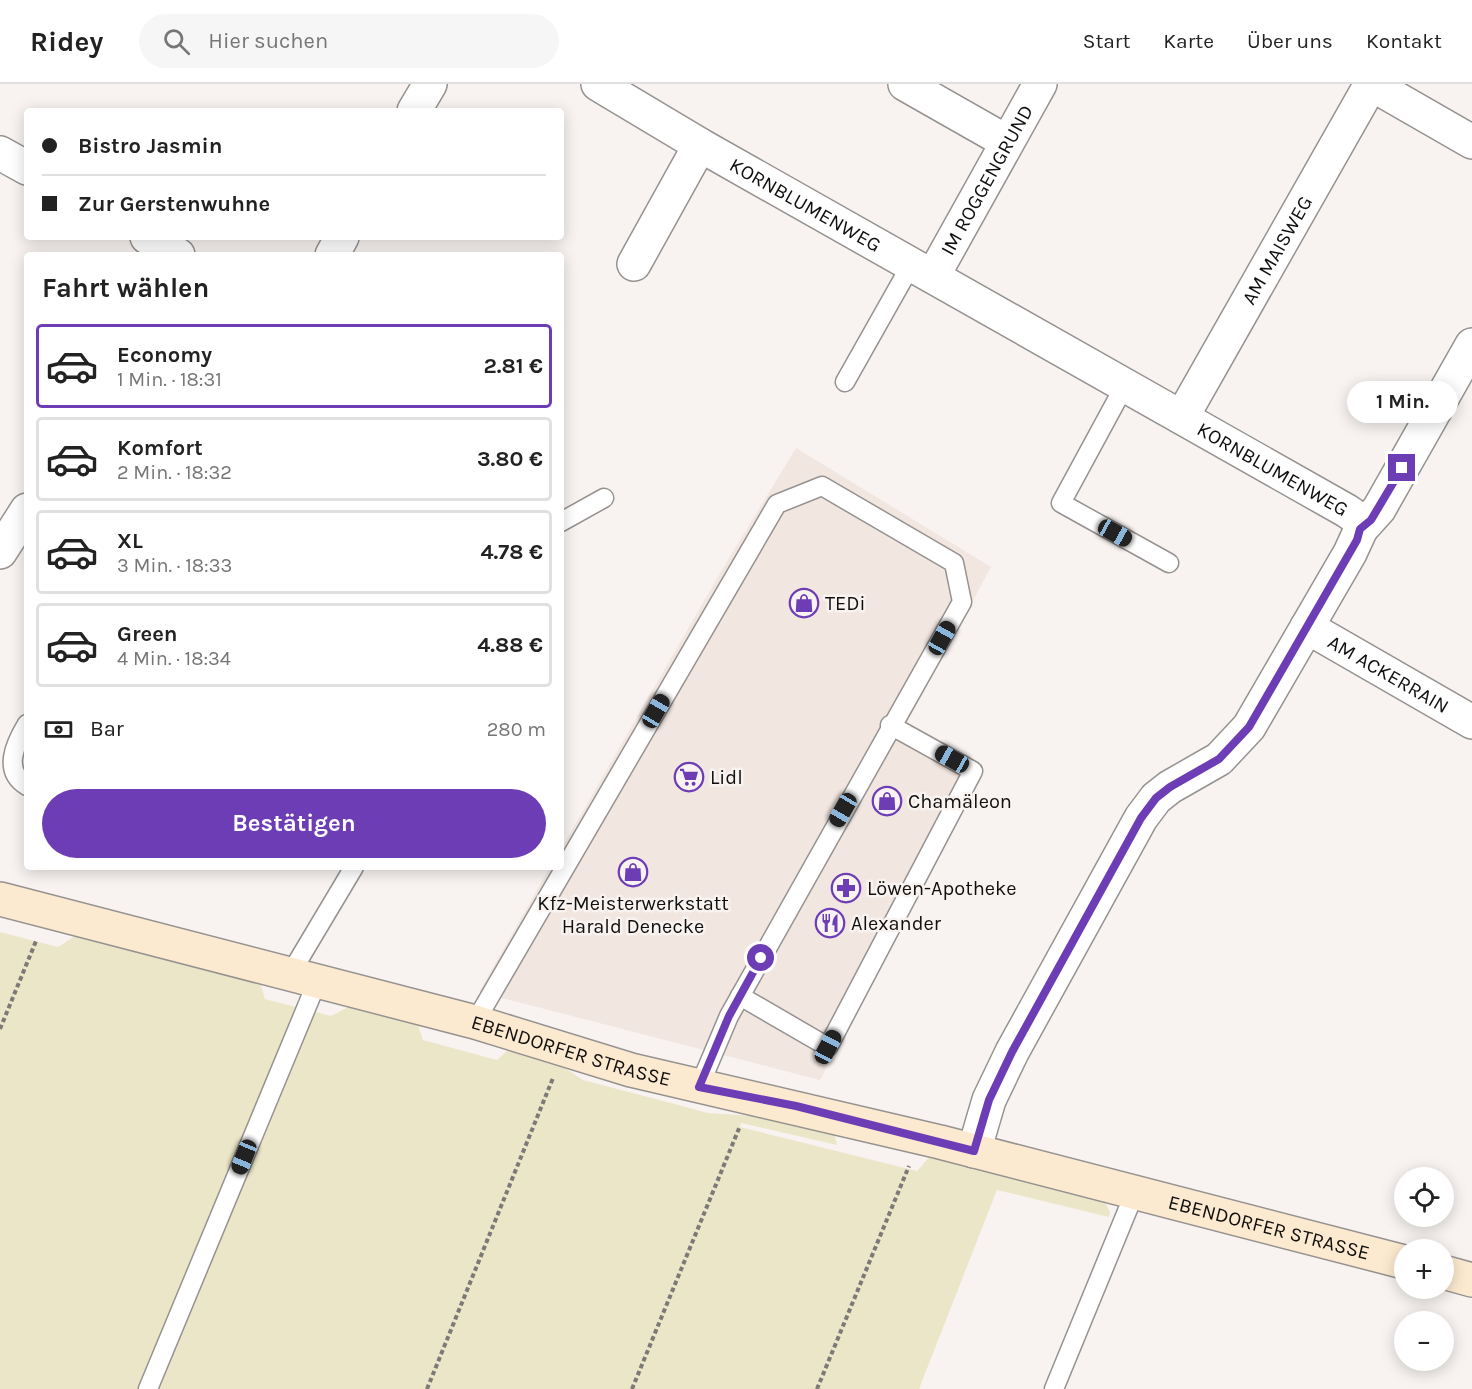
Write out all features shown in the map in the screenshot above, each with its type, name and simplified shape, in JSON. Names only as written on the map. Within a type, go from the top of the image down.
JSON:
[{"type":"street","points":[[416,108],[429,84]]},
{"type":"street","name":"KORNBLUMENWEG","points":[[598,84],[700,145],[1357,518],[1360,529],[1357,540],[1249,727],[1219,759],[1170,787],[1156,798],[1141,818],[1012,1052],[989,1100],[974,1151]]},
{"type":"street","points":[[905,84],[1007,142]]},
{"type":"street","name":"IM ROGGENGRUND","points":[[922,270],[1007,142],[1040,84]]},
{"type":"street","points":[[1371,84],[1472,142]]},
{"type":"street","name":"AM MAISWEG","points":[[1182,417],[1371,84]]},
{"type":"street","points":[[634,264],[700,145]]},
{"type":"street","points":[[0,153],[24,166]]},
{"type":"street","points":[[152,240],[173,252]]},
{"type":"street","points":[[1360,529],[1379,509],[1472,345]]},
{"type":"street","points":[[0,552],[24,515]]},
{"type":"street","name":"AM ACKERRAIN","points":[[1307,627],[1472,722]]},
{"type":"street","name":"EBENDORFER STRASSE","points":[[0,899],[475,1022],[699,1087],[920,1137],[1394,1259]]},
{"type":"street","points":[[1454,1275],[1472,1280]]},
{"type":"lane","points":[[845,382],[922,270]]},
{"type":"lane","points":[[1125,385],[1060,503],[1169,563]]},
{"type":"lane","points":[[564,869],[777,504],[822,486],[954,563],[962,602],[890,725],[729,1016],[699,1087]]},
{"type":"lane","points":[[564,520],[604,498]]},
{"type":"lane","points":[[740,996],[828,1047],[973,771],[890,725]]},
{"type":"lane","points":[[24,729],[13,749],[12,761],[15,774],[24,783]]},
{"type":"lane","points":[[148,1389],[303,979],[353,870]]},
{"type":"lane","points":[[475,1022],[564,870]]},
{"type":"lane","points":[[1054,1389],[1135,1192]]},
{"type":"path","points":[[0,1029],[47,911]]},
{"type":"path","points":[[427,1389],[566,1050]]},
{"type":"path","points":[[632,1389],[739,1127],[754,1098]]},
{"type":"path","points":[[817,1389],[920,1137]]},
{"type":"shaded area","points":[[796,448],[991,567],[906,725],[982,769],[820,1080],[479,992],[548,870],[564,870],[564,844],[723,568]]},
{"type":"shaded area","points":[[0,932],[58,947],[78,934],[260,982],[265,999],[331,1016],[350,1006],[417,1022],[423,1040],[497,1060],[512,1046],[568,1070],[583,1080],[708,1113],[770,1117],[833,1129],[837,1145],[741,1123],[740,1127],[917,1171],[931,1155],[1103,1198],[1110,1212],[1109,1217],[997,1190],[919,1389],[0,1389]]},
{"type":"place","name":"TEDi","points":[[804,603]]},
{"type":"place","name":"Lidl","points":[[689,777]]},
{"type":"place","name":"Chamäleon","points":[[887,801]]},
{"type":"place","name":"Kfz-Meisterwerkstatt Harald Denecke","points":[[633,872]]},
{"type":"place","name":"Löwen-Apotheke","points":[[846,888]]},
{"type":"place","name":"Alexander","points":[[830,923]]},
{"type":"route","points":[[761,958],[729,1016],[699,1087],[796,1106],[974,1151],[989,1100],[1012,1052],[1045,988],[1141,818],[1156,798],[1170,787],[1219,759],[1249,727],[1357,540],[1360,529],[1379,509],[1402,468]]}]
